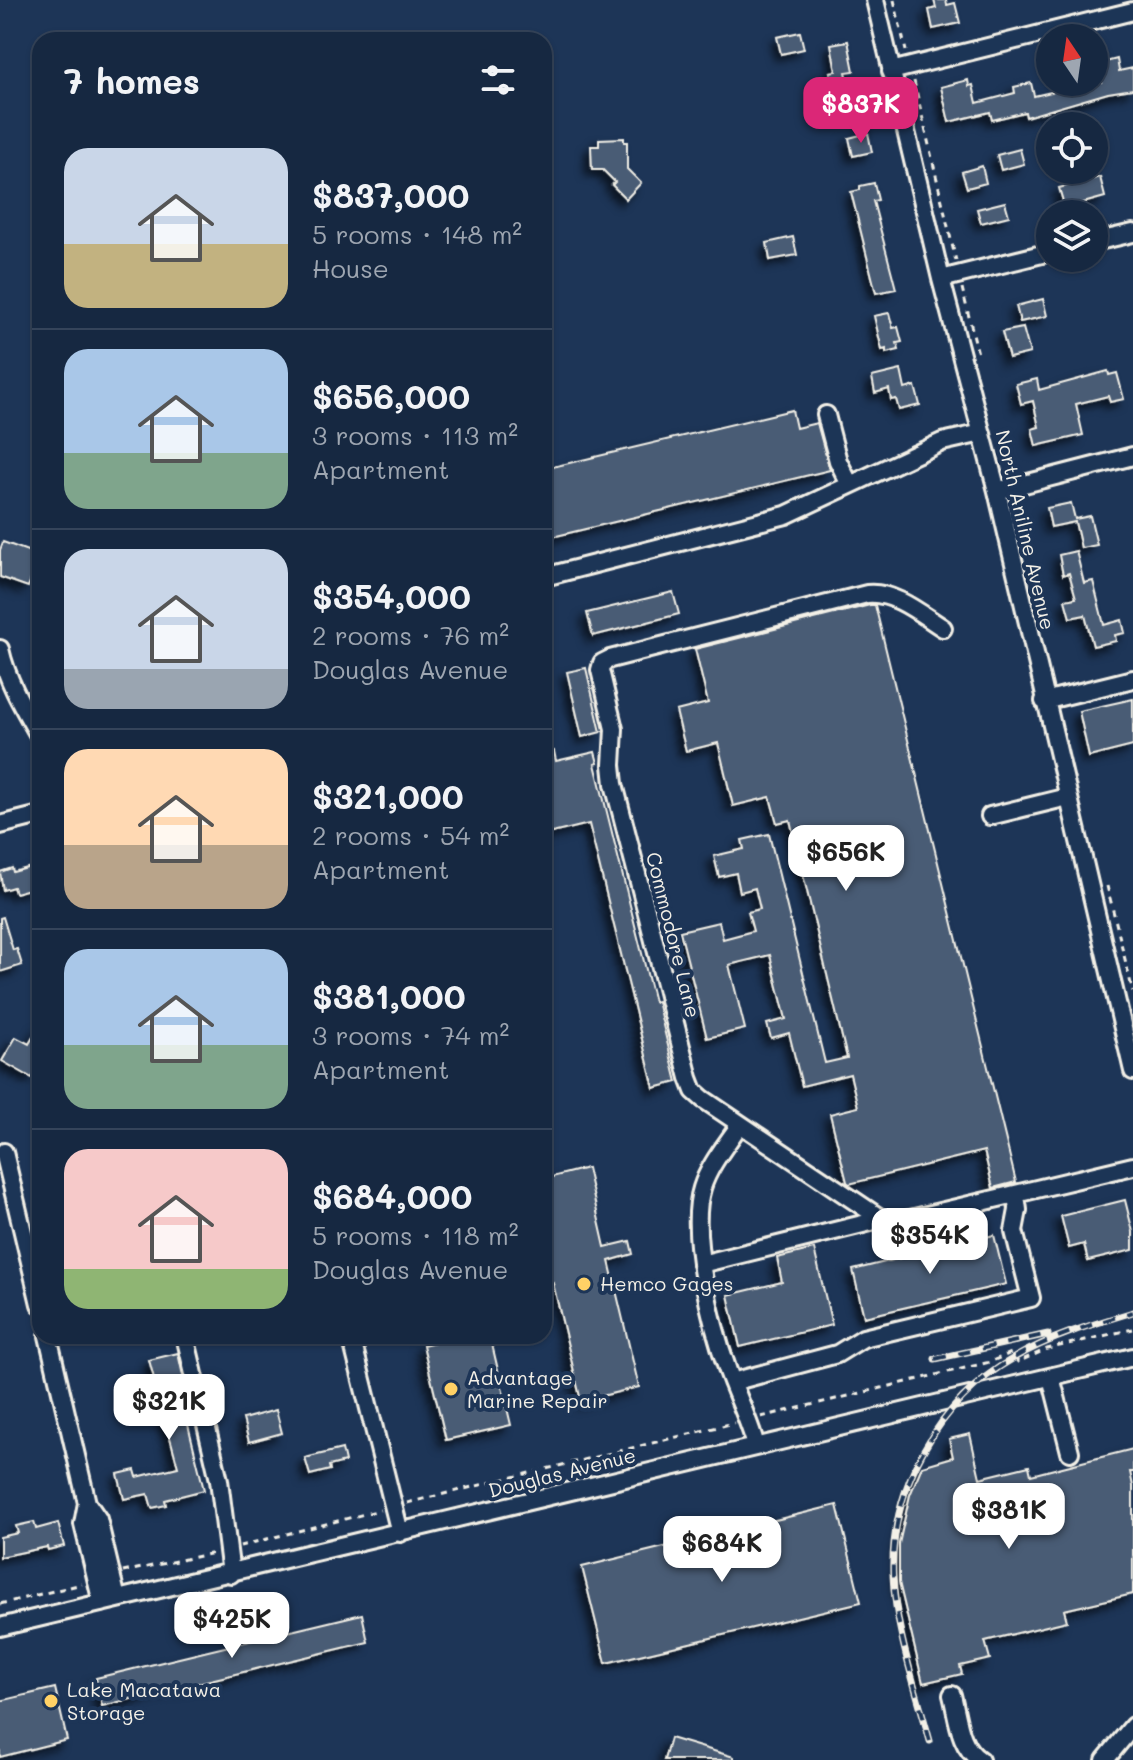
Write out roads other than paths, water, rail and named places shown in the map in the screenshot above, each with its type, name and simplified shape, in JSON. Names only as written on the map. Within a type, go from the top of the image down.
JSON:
[{"type":"street","name":"North Aniline Avenue","points":[[875,0],[941,279],[997,491],[1133,1071]]},
{"type":"street","points":[[891,71],[1133,11]]},
{"type":"street","points":[[1108,239],[1133,233]]},
{"type":"street","points":[[941,279],[1036,255]]},
{"type":"street","points":[[826,415],[838,461],[850,485]]},
{"type":"street","points":[[552,575],[786,515],[942,442],[982,433]]},
{"type":"street","points":[[997,491],[1133,456]]},
{"type":"street","name":"Commodore Lane","points":[[879,1220],[694,1091],[614,784],[614,729],[600,670],[602,663],[610,659],[867,594],[880,593],[891,597],[943,628]]},
{"type":"street","points":[[0,649],[4,666],[32,723]]},
{"type":"street","points":[[1044,701],[1133,679]]},
{"type":"street","points":[[990,816],[1068,797]]},
{"type":"street","points":[[0,825],[32,817]]},
{"type":"street","points":[[740,1124],[702,1187],[698,1222],[701,1264],[724,1359],[756,1446]]},
{"type":"street","points":[[4,1152],[32,1270]]},
{"type":"street","points":[[701,1264],[879,1220],[889,1224],[900,1223],[1133,1166]]},
{"type":"street","points":[[732,1382],[837,1354],[863,1338],[1031,1298],[1014,1231],[1018,1210],[1016,1195]]},
{"type":"street","points":[[50,1344],[87,1503],[98,1519],[110,1601]]},
{"type":"street","points":[[187,1344],[219,1480],[231,1574]]},
{"type":"street","points":[[353,1344],[400,1533]]},
{"type":"street","name":"Douglas Avenue","points":[[0,1627],[1133,1357]]},
{"type":"street","points":[[1051,1377],[1070,1452]]},
{"type":"street","points":[[952,1695],[965,1746],[980,1760]]},
{"type":"street","points":[[1105,1760],[1133,1726]]},
{"type":"railway","points":[[930,1741],[902,1638],[893,1575],[894,1542],[910,1479],[942,1423],[987,1376],[1042,1344],[1133,1312]]},
{"type":"railway","points":[[935,1359],[1048,1334]]},
{"type":"place","name":"Hemco Gages","points":[[584,1284]]},
{"type":"place","name":"Advantage Marine Repair","points":[[451,1389]]},
{"type":"place","name":"Lake Macatawa Storage","points":[[51,1701]]}]
